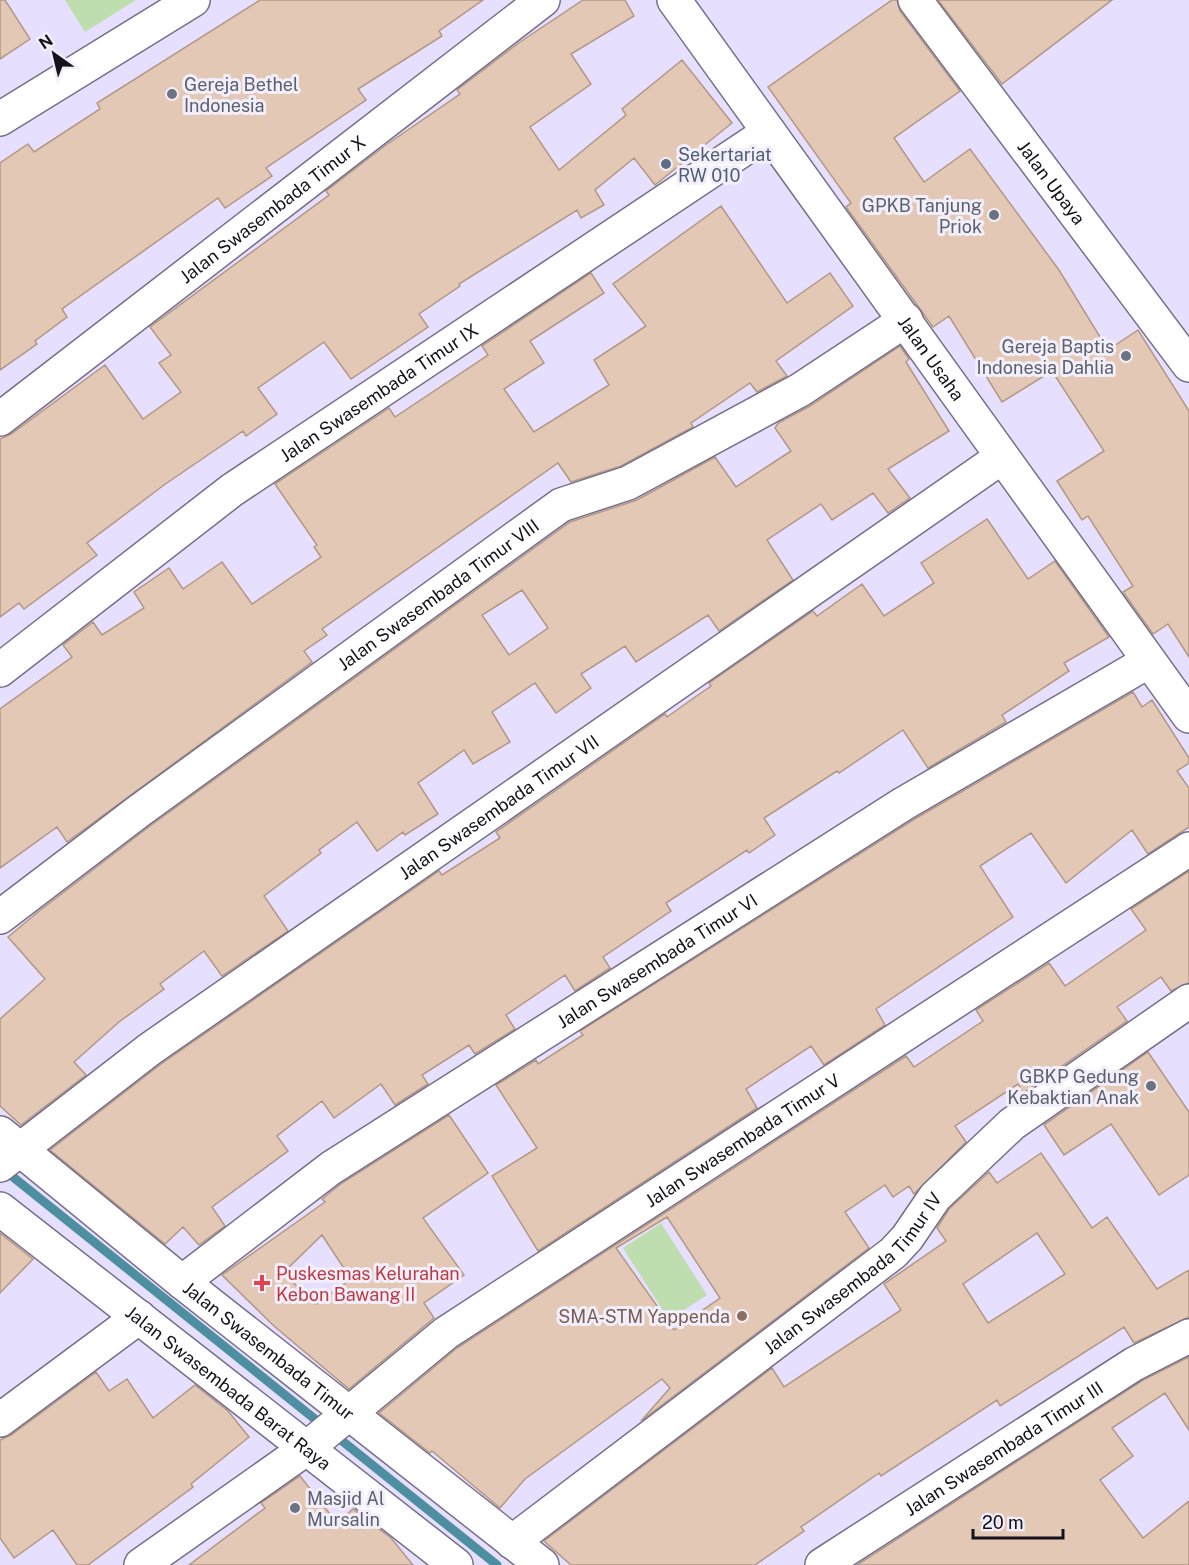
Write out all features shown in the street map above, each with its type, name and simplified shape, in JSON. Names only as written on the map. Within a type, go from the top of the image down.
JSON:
[{"type":"street","points":[[0,119],[193,0]]},
{"type":"street","name":"Jalan Swasembada Timur X","points":[[0,419],[543,0]]},
{"type":"street","name":"Jalan Usaha","points":[[674,0],[1189,716]]},
{"type":"street","name":"Jalan Upaya","points":[[915,0],[1189,365]]},
{"type":"street","name":"Jalan Swasembada Timur IX","points":[[0,670],[232,490],[769,132]]},
{"type":"street","name":"Jalan Swasembada Timur VIII","points":[[0,917],[139,811],[561,505],[628,483],[800,390],[906,320]]},
{"type":"street","name":"Jalan Swasembada Timur VII","points":[[9,1150],[150,1049],[1002,457]]},
{"type":"street","name":"Jalan Swasembada Timur VI","points":[[182,1282],[331,1168],[903,804],[1149,661]]},
{"type":"street","name":"Jalan Swasembada Timur V","points":[[141,1565],[310,1446],[446,1333],[1189,849]]},
{"type":"street","name":"Jalan Swasembada Timur IV","points":[[512,1542],[893,1252],[908,1238],[935,1197],[1012,1124],[1189,1001]]},
{"type":"street","name":"Jalan Swasembada Timur","points":[[9,1150],[182,1282],[542,1565]]},
{"type":"street","name":"Jalan Swasembada Barat Raya","points":[[0,1209],[310,1446],[452,1564]]},
{"type":"street","points":[[0,1420],[139,1317]]},
{"type":"street","name":"Jalan Swasembada Timur III","points":[[822,1565],[1134,1364],[1189,1336]]},
{"type":"green space","points":[[65,0],[136,0],[85,32]]},
{"type":"green space","points":[[661,1223],[707,1295],[669,1320],[623,1248]]},
{"type":"building","points":[[0,0],[5,0],[30,39],[0,59]]},
{"type":"building","points":[[260,0],[483,0],[439,31],[442,36],[358,89],[366,100],[266,168],[272,176],[225,208],[218,198],[62,309],[67,317],[35,341],[37,344],[0,370],[0,163],[28,144],[34,152],[100,109],[97,103]]},
{"type":"building","points":[[583,0],[625,0],[634,16],[571,54],[591,84],[530,127],[559,170],[626,115],[622,109],[682,60],[732,123],[655,185],[634,158],[595,190],[604,205],[581,218],[577,210],[459,284],[460,286],[419,314],[428,327],[351,379],[324,342],[258,388],[277,414],[246,436],[243,431],[164,485],[87,543],[97,555],[24,609],[19,603],[0,617],[0,439],[11,434],[105,365],[143,419],[181,392],[159,363],[171,355],[150,327],[329,195],[326,191],[386,145],[460,94],[457,90],[520,42]]},
{"type":"building","points":[[892,0],[897,0],[900,11],[960,91],[894,138],[924,182],[970,149],[1059,270],[1108,350],[1138,330],[1189,411],[1189,657],[1168,624],[1153,634],[1123,592],[1133,586],[1088,516],[1082,520],[1057,481],[1104,451],[1052,371],[1002,402],[949,316],[933,327],[846,207],[851,203],[768,87]]},
{"type":"building","points":[[938,0],[1112,0],[1002,84]]},
{"type":"building","points":[[721,206],[787,303],[830,273],[853,306],[776,361],[787,376],[757,392],[750,383],[691,423],[693,427],[621,466],[571,482],[558,463],[322,629],[327,635],[304,651],[312,662],[67,842],[57,827],[0,868],[0,709],[72,657],[63,645],[93,622],[102,635],[144,608],[134,592],[169,568],[183,589],[222,562],[252,604],[321,557],[314,547],[317,545],[275,484],[389,408],[395,417],[488,355],[482,346],[591,273],[604,293],[530,341],[544,363],[504,389],[534,432],[609,385],[594,360],[646,326],[613,284]]},
{"type":"building","points":[[900,346],[909,359],[906,362],[949,431],[888,469],[910,498],[888,513],[873,493],[832,520],[821,504],[767,540],[793,580],[719,631],[708,615],[636,662],[625,646],[581,674],[591,688],[556,713],[535,683],[492,712],[510,742],[473,764],[464,750],[418,783],[438,814],[405,835],[403,832],[377,851],[357,822],[319,850],[321,853],[264,896],[288,931],[222,976],[204,951],[160,984],[164,989],[119,1022],[74,1062],[86,1075],[21,1125],[0,1106],[0,1019],[45,979],[8,937],[150,826],[570,522],[637,500],[715,457],[736,487],[791,451],[775,428],[778,423],[810,406]],"holes":[[[522,590],[548,628],[509,655],[482,615]]]},
{"type":"building","points":[[987,519],[1028,579],[1055,561],[1109,637],[1064,663],[1069,671],[1002,715],[1006,722],[928,768],[903,730],[839,773],[837,771],[764,818],[775,835],[749,853],[747,850],[666,903],[671,911],[603,957],[610,968],[575,991],[565,975],[506,1015],[515,1029],[475,1054],[469,1045],[422,1075],[428,1084],[395,1105],[381,1084],[334,1118],[322,1101],[277,1136],[288,1151],[212,1207],[225,1226],[199,1245],[183,1227],[165,1244],[50,1150],[161,1064],[439,871],[442,875],[500,838],[496,832],[665,714],[667,717],[711,686],[709,683],[813,611],[817,616],[862,584],[884,616],[934,583],[921,563]]},
{"type":"building","points":[[1133,692],[1142,707],[1152,700],[1189,758],[1189,763],[1177,771],[1189,788],[1189,827],[1148,854],[1132,830],[1066,883],[1031,833],[980,866],[1013,917],[876,1009],[885,1025],[824,1065],[811,1046],[746,1089],[757,1108],[538,1251],[492,1176],[537,1148],[496,1085],[536,1060],[538,1064],[583,1035],[580,1031],[913,820]]},
{"type":"building","points":[[1189,871],[1189,983],[1171,991],[1161,977],[1117,1007],[1127,1021],[1023,1093],[1018,1084],[955,1126],[966,1142],[914,1194],[909,1186],[893,1197],[885,1185],[845,1212],[869,1248],[641,1421],[670,1388],[662,1379],[525,1479],[500,1508],[432,1451],[430,1453],[379,1413],[457,1348],[906,1056],[914,1067],[983,1021],[976,1010],[1049,963],[1065,986],[1146,930],[1131,909]],"holes":[[[667,1217],[720,1298],[674,1330],[616,1248]]]},
{"type":"building","points":[[1148,1052],[1189,1112],[1189,1175],[1159,1195],[1111,1124],[1064,1155],[1044,1125]]},
{"type":"building","points":[[449,1115],[488,1173],[423,1218],[464,1275],[424,1303],[434,1318],[349,1389],[274,1326],[222,1275],[325,1202],[322,1199],[342,1183]],"holes":[[[322,1235],[351,1279],[316,1304],[283,1273]]]},
{"type":"building","points":[[1041,1153],[1092,1228],[1107,1217],[1157,1289],[1189,1270],[1189,1317],[1134,1343],[1124,1327],[1000,1406],[997,1400],[881,1476],[879,1473],[801,1527],[804,1531],[755,1565],[571,1565],[544,1541],[772,1368],[784,1387],[901,1310],[884,1284],[946,1241],[937,1228],[949,1209],[989,1172],[997,1183]],"holes":[[[1037,1233],[1065,1274],[988,1323],[963,1284]]]},
{"type":"building","points":[[0,1233],[33,1259],[0,1293]]},
{"type":"building","points":[[1189,1357],[1189,1430],[1165,1393],[1112,1428],[1133,1456],[1100,1480],[1143,1538],[1189,1501],[1189,1565],[857,1565],[1143,1380]]},
{"type":"building","points":[[96,1372],[109,1391],[127,1379],[153,1418],[195,1385],[228,1411],[249,1437],[191,1484],[193,1487],[88,1565],[77,1565],[53,1530],[14,1558],[0,1538],[0,1440],[11,1435]]},
{"type":"building","points":[[300,1476],[337,1523],[353,1509],[391,1538],[413,1565],[189,1565],[265,1508],[261,1503]]},
{"type":"waterway","points":[[3,1169],[497,1565]]},
{"type":"place","name":"Gereja Bethel Indonesia","points":[[172,94]]},
{"type":"place","name":"Sekertariat RW 010","points":[[666,164]]},
{"type":"place","name":"GPKB Tanjung Priok","points":[[994,215]]},
{"type":"place","name":"Gereja Baptis Indonesia Dahlia","points":[[1126,356]]},
{"type":"place","name":"GBKP Gedung Kebaktian Anak","points":[[1151,1086]]},
{"type":"place","name":"Puskesmas Kelurahan Kebon Bawang II","points":[[262,1283]]},
{"type":"place","name":"SMA-STM Yappenda","points":[[742,1316]]},
{"type":"place","name":"Masjid Al Mursalin","points":[[295,1508]]}]
